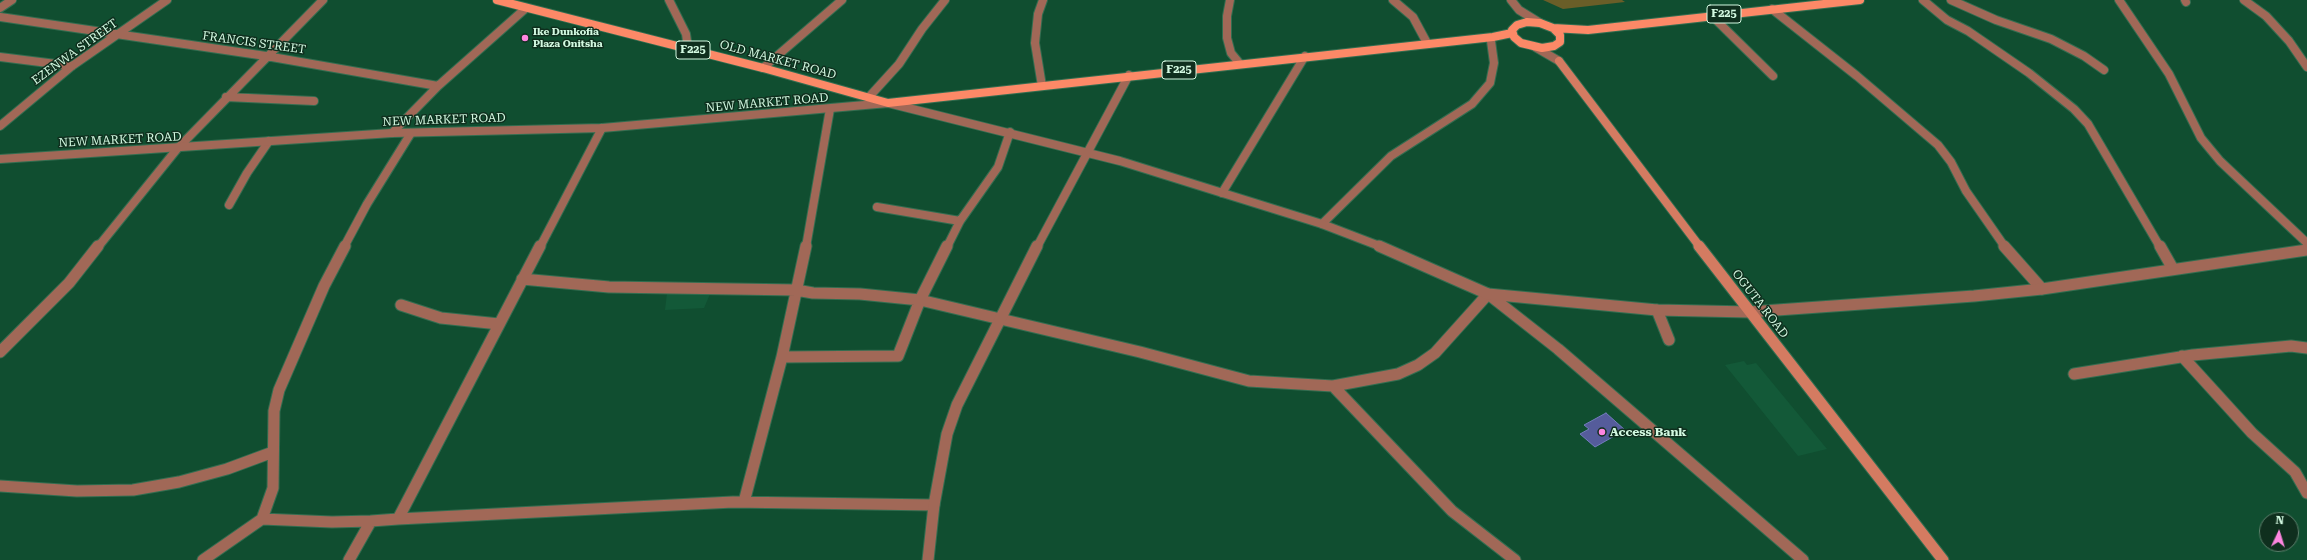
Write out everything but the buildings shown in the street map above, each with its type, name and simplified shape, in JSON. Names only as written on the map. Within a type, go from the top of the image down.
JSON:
[{"type":"main road","name":"OLD MARKET ROAD","points":[[497,0],[688,48],[888,103]]},
{"type":"main road","name":"F225","points":[[1517,25],[1527,22],[1540,23],[1553,28],[1588,30],[1711,15],[1860,0]]},
{"type":"main road","points":[[1517,25],[1512,33],[1521,43]]},
{"type":"main road","points":[[1553,28],[1560,35],[1561,39]]},
{"type":"main road","name":"F225","points":[[1470,39],[1521,43],[1535,47],[1554,46],[1561,39],[1588,30]]},
{"type":"main road","name":"F225","points":[[888,103],[1240,64],[1374,47],[1470,39],[1512,33]]},
{"type":"main road","name":"OGUTA ROAD","points":[[1559,62],[1749,312],[1944,560]]},
{"type":"street","points":[[0,8],[12,0]]},
{"type":"street","name":"EZENWA STREET","points":[[0,126],[72,66],[167,0]]},
{"type":"street","points":[[0,352],[70,283],[177,149],[266,56],[323,0]]},
{"type":"street","points":[[669,0],[686,34],[688,48]]},
{"type":"street","points":[[763,68],[842,0]]},
{"type":"street","points":[[869,97],[899,64],[922,29],[945,0]]},
{"type":"street","points":[[1042,86],[1035,43],[1038,14],[1043,0]]},
{"type":"street","points":[[1230,0],[1227,16],[1228,38],[1231,53],[1240,64]]},
{"type":"street","points":[[1393,0],[1413,17],[1427,43]]},
{"type":"street","points":[[1511,0],[1519,10],[1540,23]]},
{"type":"street","points":[[1923,0],[1947,20],[1968,31],[2029,73],[2074,109],[2088,124],[2173,269]]},
{"type":"street","points":[[1951,0],[1996,20],[2051,39],[2084,56],[2104,70]]},
{"type":"street","points":[[2119,0],[2169,74],[2201,138],[2220,161],[2307,243]]},
{"type":"street","points":[[2244,0],[2266,16],[2288,41],[2307,67]]},
{"type":"street","points":[[392,133],[438,86],[526,8]]},
{"type":"street","points":[[1772,9],[1868,85],[1938,145],[1951,162],[1966,191],[1998,240],[2042,289]]},
{"type":"street","points":[[1517,25],[1519,10]]},
{"type":"street","points":[[1711,15],[1773,76]]},
{"type":"street","name":"FRANCIS STREET","points":[[0,17],[42,24],[121,33],[159,41],[266,56],[438,86]]},
{"type":"street","points":[[1322,224],[1391,156],[1472,104],[1490,83],[1494,64],[1492,41]]},
{"type":"street","points":[[1554,46],[1559,62]]},
{"type":"street","points":[[1535,47],[1559,62]]},
{"type":"street","points":[[1222,193],[1305,56]]},
{"type":"street","points":[[0,57],[72,66]]},
{"type":"street","points":[[928,560],[934,505],[947,434],[957,405],[1000,319],[1129,76]]},
{"type":"street","points":[[226,97],[314,100]]},
{"type":"street","name":"NEW MARKET ROAD","points":[[0,159],[177,149],[392,133],[602,128],[888,103],[1010,132],[1087,153],[1322,224],[1406,257],[1488,294]]},
{"type":"street","points":[[744,502],[782,357],[814,209],[819,167],[830,109]]},
{"type":"street","points":[[398,519],[602,128]]},
{"type":"street","points":[[782,357],[898,356],[920,300],[960,220],[998,167],[1010,132]]},
{"type":"street","points":[[262,519],[272,488],[274,411],[278,390],[324,286],[363,210],[411,133]]},
{"type":"street","points":[[229,205],[247,173],[270,141]]},
{"type":"street","points":[[876,206],[960,220]]},
{"type":"street","points":[[1488,294],[1656,310],[1749,312],[1974,296],[2042,289],[2307,250]]},
{"type":"street","points":[[522,279],[609,287],[796,290],[813,293],[860,294],[920,300],[1140,352],[1249,381],[1333,386],[1398,374],[1418,365],[1435,353],[1488,294]]},
{"type":"street","points":[[1488,294],[1558,349],[1802,560]]},
{"type":"street","points":[[401,305],[441,318],[499,324]]},
{"type":"street","points":[[1656,310],[1669,340]]},
{"type":"street","points":[[2074,374],[2182,356],[2291,346],[2307,348]]},
{"type":"street","points":[[2182,356],[2252,433],[2301,473],[2307,493]]},
{"type":"street","points":[[1333,386],[1452,511],[1515,560]]},
{"type":"street","points":[[0,486],[77,491],[133,490],[179,482],[227,469],[273,452]]},
{"type":"street","points":[[203,560],[262,519],[332,522],[371,521],[744,502],[934,505]]},
{"type":"street","points":[[349,560],[371,521]]},
{"type":"shaded area","points":[[1543,0],[1622,0],[1625,2],[1563,9]]},
{"type":"shaded area","points":[[667,293],[710,294],[704,308],[665,310]]},
{"type":"shaded area","points":[[1744,361],[1747,365],[1756,363],[1827,449],[1798,456],[1725,365]]},
{"type":"place","name":"Ike Dunkofia Plaza Onitsha","points":[[525,38]]},
{"type":"place","name":"Access Bank","points":[[1602,432]]}]
